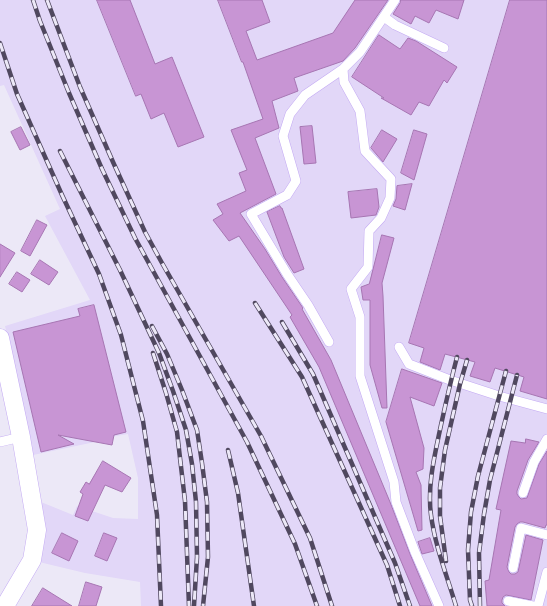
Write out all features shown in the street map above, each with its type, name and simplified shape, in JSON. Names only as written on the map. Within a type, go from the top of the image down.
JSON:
[{"type":"street","points":[[0,338],[21,437],[38,530],[32,560],[5,606]]},
{"type":"lane","points":[[329,342],[308,305],[287,274],[251,214],[287,196],[296,181],[283,136],[290,114],[304,95],[343,69],[360,52],[395,0]]},
{"type":"lane","points":[[384,17],[395,25],[444,48]]},
{"type":"lane","points":[[343,69],[344,82],[360,112],[365,151],[391,179],[390,198],[381,218],[369,231],[368,267],[352,289],[360,317],[360,376],[394,482],[396,502],[415,552],[439,606]]},
{"type":"lane","points":[[399,347],[409,364],[450,380],[499,396],[547,408]]},
{"type":"lane","points":[[0,442],[21,437]]},
{"type":"lane","points":[[523,493],[534,462],[547,439]]},
{"type":"lane","points":[[513,568],[521,528],[547,535]]},
{"type":"lane","points":[[538,606],[547,572]]},
{"type":"lane","points":[[508,601],[534,606]]},
{"type":"shaded area","points":[[0,0],[547,0],[547,606],[141,606],[140,582],[85,573],[39,562],[45,529],[41,502],[73,515],[77,506],[113,518],[138,519],[138,478],[128,434],[33,455],[5,326],[90,300],[45,216],[60,209],[4,85],[0,86]]},
{"type":"building","points":[[97,0],[130,0],[155,64],[172,57],[204,137],[178,147],[164,113],[151,119],[141,94],[136,96]]},
{"type":"building","points":[[218,0],[262,0],[270,22],[246,31],[257,60],[333,33],[355,0],[388,0],[355,48],[343,61],[294,78],[298,91],[272,101],[279,128],[255,138],[276,194],[240,213],[303,308],[302,309],[331,360],[432,606],[420,606],[319,367],[290,317],[292,315],[239,236],[229,241],[213,220],[223,214],[217,204],[246,191],[239,173],[247,170],[231,130],[263,119],[243,62]]},
{"type":"building","points":[[401,0],[464,0],[458,19],[436,10],[429,23],[415,16],[411,24],[393,14]]},
{"type":"building","points":[[510,0],[547,0],[547,399],[520,391],[524,377],[495,368],[490,382],[470,376],[475,362],[445,354],[440,370],[420,362],[424,348],[409,343]]},
{"type":"building","points":[[379,35],[400,49],[408,38],[416,41],[457,67],[447,83],[444,80],[429,106],[419,102],[411,115],[381,98],[384,98],[352,77]]},
{"type":"building","points":[[312,126],[316,163],[304,164],[300,127]]},
{"type":"building","points":[[21,127],[30,145],[20,150],[11,132]]},
{"type":"building","points":[[382,130],[397,139],[383,162],[371,148]]},
{"type":"building","points":[[414,130],[427,134],[414,180],[401,173]]},
{"type":"building","points":[[412,184],[405,210],[393,206],[396,199],[397,186]]},
{"type":"building","points":[[377,189],[379,207],[376,215],[351,218],[348,192]]},
{"type":"building","points":[[280,206],[304,269],[294,273],[284,257],[267,212]]},
{"type":"building","points":[[37,220],[47,225],[30,256],[21,251]]},
{"type":"building","points":[[382,235],[394,238],[382,283],[387,408],[382,408],[370,365],[370,300],[363,300],[361,287],[369,284]]},
{"type":"building","points":[[0,244],[15,253],[0,277]]},
{"type":"building","points":[[40,260],[58,272],[49,285],[31,274]]},
{"type":"building","points":[[17,272],[30,280],[22,292],[9,284]]},
{"type":"building","points":[[94,305],[126,432],[114,435],[112,445],[58,435],[74,444],[41,452],[13,332],[80,316],[78,309]]},
{"type":"building","points":[[402,369],[442,383],[434,406],[410,397],[424,448],[423,469],[416,472],[421,485],[422,530],[418,531],[386,422]]},
{"type":"building","points":[[526,439],[539,442],[528,460],[517,494],[521,499],[527,498],[539,464],[547,451],[547,525],[545,528],[523,522],[517,524],[515,527],[507,567],[511,574],[518,572],[526,535],[543,540],[531,600],[506,595],[502,600],[502,603],[505,606],[487,606],[485,581],[489,580],[501,510],[496,509],[511,441],[525,443]]},
{"type":"building","points":[[103,461],[131,478],[122,492],[105,485],[88,521],[75,516],[83,494],[80,492],[86,482],[89,484]]},
{"type":"building","points":[[62,533],[78,541],[69,561],[52,553]]},
{"type":"building","points":[[104,533],[117,538],[107,561],[95,556]]},
{"type":"building","points":[[430,538],[434,551],[422,554],[418,542]]},
{"type":"building","points":[[86,582],[102,587],[96,606],[79,606]]},
{"type":"building","points":[[43,588],[72,606],[32,606]]},
{"type":"railway","points":[[33,0],[69,93],[102,169],[135,238],[247,442],[295,544],[317,606]]},
{"type":"railway","points":[[47,0],[80,87],[145,232],[261,436],[310,538],[332,606]]},
{"type":"railway","points":[[0,43],[17,94],[99,274],[121,335],[143,421],[157,515],[161,606]]},
{"type":"railway","points":[[60,151],[120,270],[159,353],[186,430],[192,464],[196,502],[197,557],[194,606]]},
{"type":"railway","points":[[255,303],[302,377],[387,565],[400,606]]},
{"type":"railway","points":[[282,322],[313,374],[395,563],[410,606]]},
{"type":"railway","points":[[152,326],[167,354],[197,430],[207,502],[208,557],[203,606]]},
{"type":"railway","points":[[153,353],[177,432],[185,501],[189,606]]},
{"type":"railway","points":[[456,606],[435,538],[431,515],[430,492],[436,447],[457,357]]},
{"type":"railway","points":[[446,561],[440,516],[440,488],[445,450],[467,360]]},
{"type":"railway","points":[[472,606],[470,600],[468,550],[471,512],[478,476],[506,371]]},
{"type":"railway","points":[[480,606],[479,553],[484,514],[490,480],[517,375]]},
{"type":"railway","points":[[228,450],[238,493],[254,606]]}]
